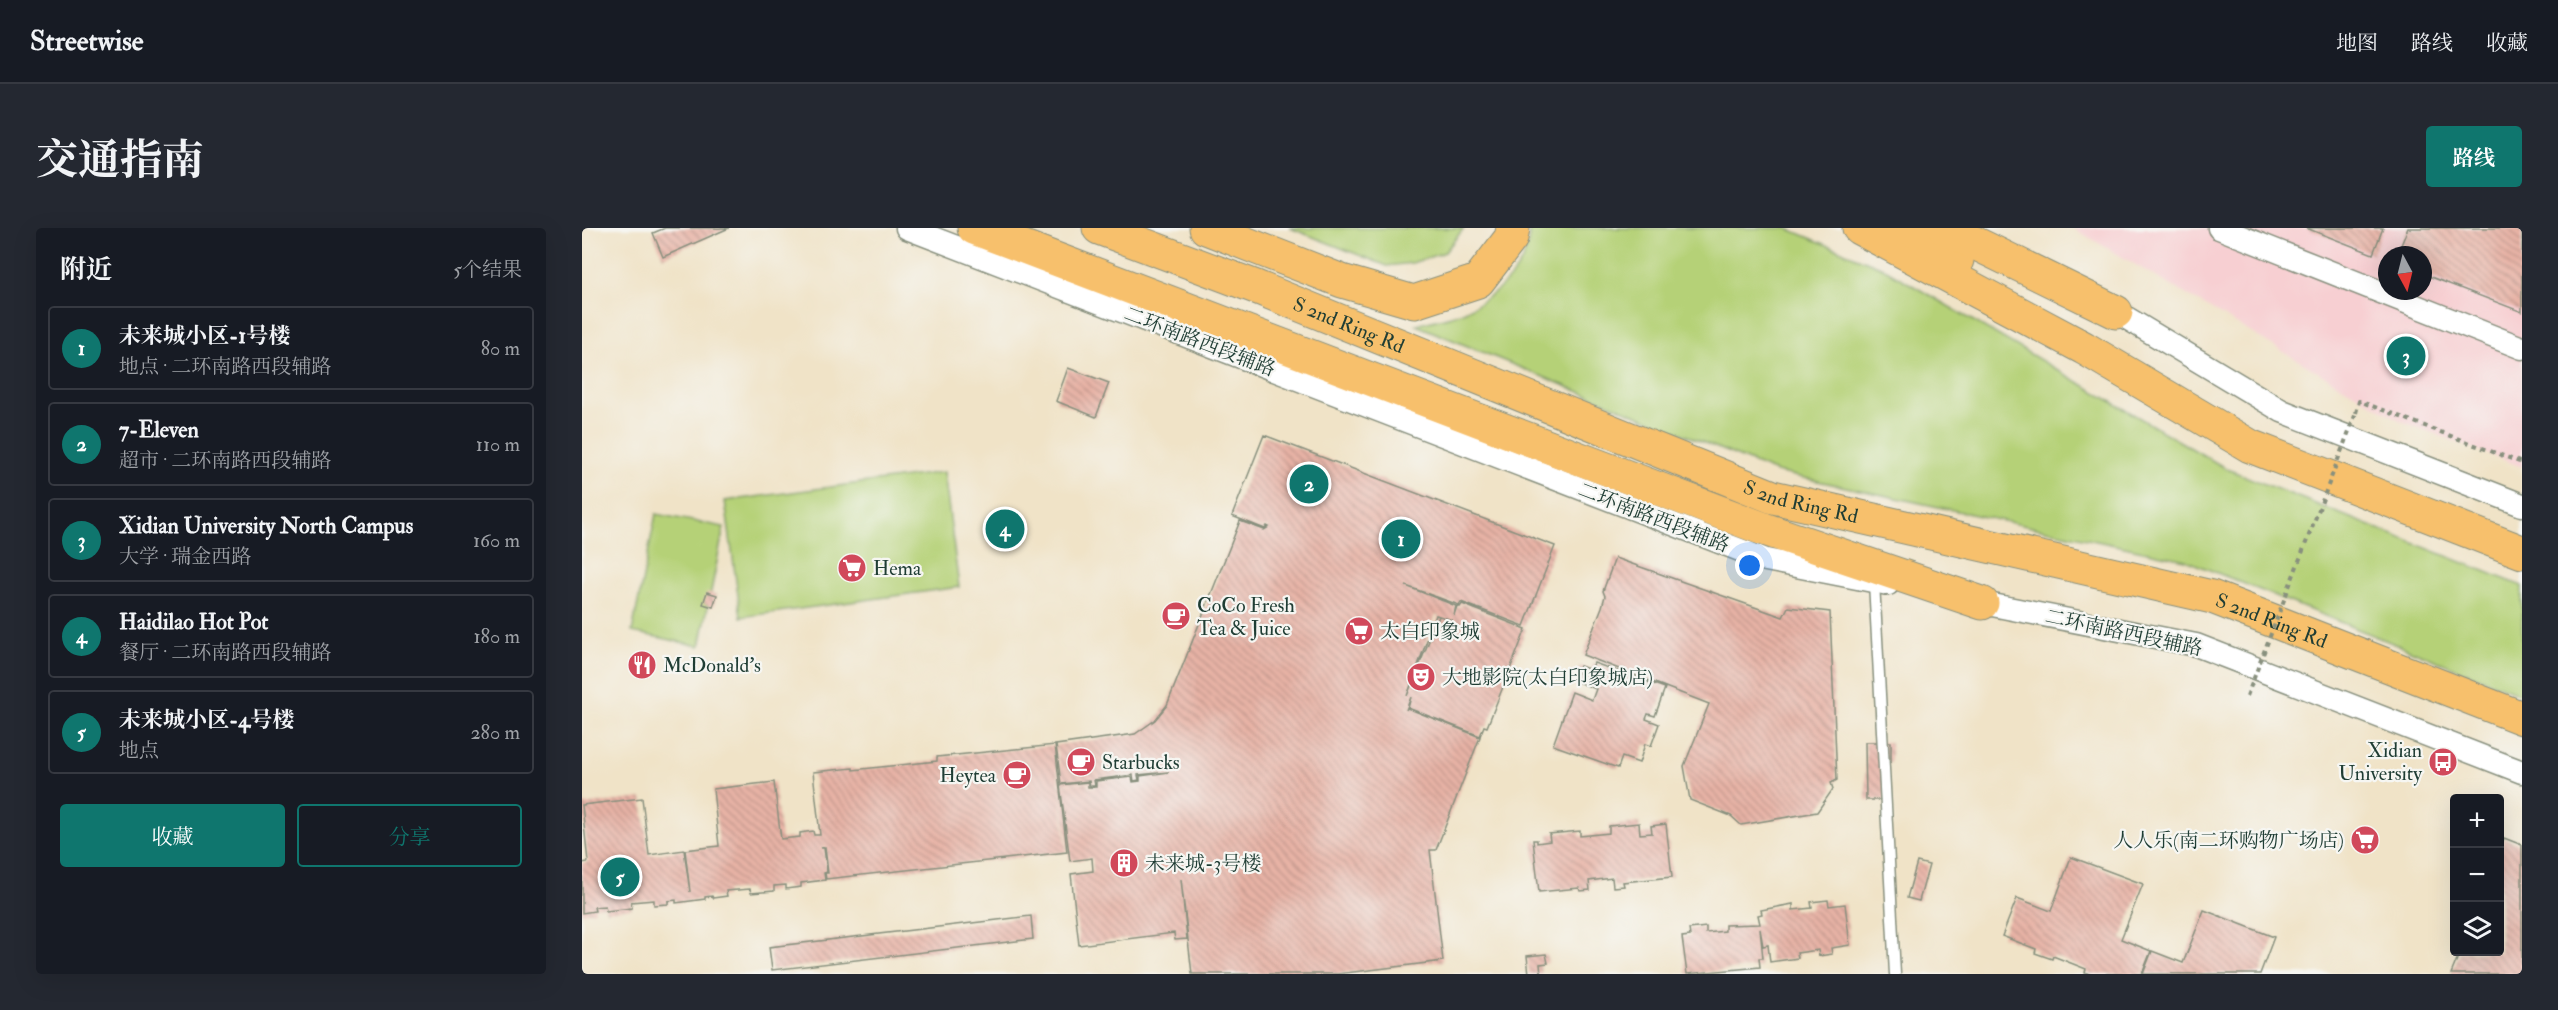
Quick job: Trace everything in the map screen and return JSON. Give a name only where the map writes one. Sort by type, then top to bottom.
[{"type":"highway","points":[[974,228],[1764,529],[1982,603]]},
{"type":"highway","name":"S 2nd Ring Rd","points":[[1099,228],[1256,287],[1773,497],[2212,597],[2522,718]]},
{"type":"highway","points":[[1189,228],[1256,287],[1342,281]]},
{"type":"highway","points":[[1206,228],[1342,281],[1414,302],[1478,281],[1511,238],[1513,228]]},
{"type":"highway","points":[[1859,228],[2084,348],[2250,446],[2522,552]]},
{"type":"highway","points":[[1911,228],[2084,348]]},
{"type":"highway","points":[[1944,228],[2116,312]]},
{"type":"highway","points":[[1764,529],[2025,555]]},
{"type":"street","name":"二环南路西段辅路","points":[[907,228],[1766,560],[2196,645],[2522,772]]},
{"type":"street","points":[[1974,228],[2282,411],[2522,505]]},
{"type":"street","points":[[2219,228],[2522,348]]},
{"type":"lane","points":[[1874,582],[1894,974]]},
{"type":"path","points":[[2247,696],[2359,401],[2522,463]]},
{"type":"shaded area","points":[[2073,228],[2522,228],[2522,467],[2401,421]]},
{"type":"green space","points":[[1290,228],[1464,228],[1445,252],[1412,263],[1387,266]]},
{"type":"green space","points":[[1529,228],[1786,228],[1883,268],[2227,469],[2522,586],[2522,695],[2185,560],[1776,472],[1416,325],[1465,311],[1500,288],[1518,267],[1524,255]]},
{"type":"green space","points":[[944,472],[959,587],[741,617],[725,501]]},
{"type":"green space","points":[[656,514],[724,527],[700,646],[632,632]]},
{"type":"building","points":[[665,228],[729,228],[663,257],[653,233]]},
{"type":"building","points":[[2306,228],[2383,228],[2373,254]]},
{"type":"building","points":[[2408,228],[2522,228],[2522,312],[2432,277],[2432,246],[2401,246]]},
{"type":"building","points":[[1068,368],[1109,383],[1096,417],[1056,401]]},
{"type":"building","points":[[1264,435],[1555,546],[1524,626],[1461,602],[1459,605],[1406,586],[1456,606],[1454,615],[1457,606],[1460,607],[1462,604],[1526,629],[1487,727],[1484,726],[1480,736],[1408,708],[1411,697],[1406,710],[1407,708],[1480,737],[1436,850],[1430,850],[1443,961],[1337,974],[1192,974],[1181,879],[1187,939],[1175,940],[1174,933],[1079,945],[1071,874],[1093,871],[1092,858],[1070,861],[1060,785],[1088,782],[1088,787],[1096,787],[1096,781],[1132,777],[1133,782],[1140,781],[1140,776],[1169,772],[1138,775],[1139,780],[1134,781],[1133,775],[1094,780],[1095,786],[1090,786],[1089,781],[1061,784],[1056,745],[1135,734],[1155,720],[1167,705],[1240,521],[1264,530],[1269,527],[1265,529],[1232,516]],"holes":[[[1436,615],[1452,620],[1439,616],[1407,696]]]},
{"type":"building","points":[[1615,558],[1783,617],[1788,607],[1830,612],[1837,780],[1831,783],[1833,789],[1817,812],[1741,825],[1731,816],[1690,800],[1684,766],[1709,704],[1583,655],[1602,607],[1605,596],[1603,591]]},
{"type":"building","points":[[707,592],[717,595],[713,607],[703,604]]},
{"type":"building","points":[[1594,663],[1665,688],[1655,716],[1648,714],[1646,719],[1659,724],[1651,746],[1645,744],[1639,763],[1622,757],[1618,768],[1553,745],[1572,692],[1592,700],[1596,689],[1575,681],[1580,666],[1591,670]]},
{"type":"building","points":[[1865,742],[1891,742],[1891,762],[1886,763],[1887,800],[1866,800]]},
{"type":"building","points":[[1055,745],[1067,852],[826,879],[825,873],[828,873],[825,847],[821,848],[824,848],[827,872],[824,873],[825,880],[801,883],[801,887],[786,889],[786,885],[774,886],[774,891],[751,893],[750,889],[726,891],[727,896],[713,898],[712,896],[676,903],[676,900],[668,901],[668,904],[654,905],[654,900],[631,902],[632,908],[606,911],[605,906],[594,907],[595,911],[582,913],[582,863],[588,862],[582,805],[642,798],[649,855],[684,850],[690,892],[685,850],[719,846],[713,789],[774,782],[781,839],[800,837],[800,833],[813,831],[814,835],[820,835],[813,772],[937,761],[937,757]]},
{"type":"building","points":[[1639,823],[1640,834],[1652,833],[1651,826],[1666,824],[1672,877],[1623,882],[1624,886],[1613,887],[1612,878],[1589,881],[1590,890],[1580,891],[1579,888],[1539,892],[1533,840],[1537,840],[1537,843],[1550,841],[1549,834],[1580,831],[1580,836],[1609,833],[1609,826]]},
{"type":"building","points":[[2504,838],[2522,845],[2522,974],[2451,974],[2458,956],[2504,956]]},
{"type":"building","points":[[2071,857],[2143,884],[2121,939],[2151,951],[2142,974],[2089,974],[2085,972],[2086,969],[2053,956],[2052,959],[2035,953],[2036,949],[2002,936],[2017,898],[2051,911]]},
{"type":"building","points":[[1917,862],[1929,865],[1919,901],[1907,898]]},
{"type":"building","points":[[1828,900],[1829,906],[1845,904],[1850,945],[1831,948],[1832,954],[1819,956],[1818,950],[1797,953],[1798,958],[1770,962],[1768,945],[1763,946],[1760,929],[1763,958],[1759,958],[1760,967],[1687,974],[1682,937],[1690,936],[1689,929],[1706,927],[1706,933],[1725,931],[1725,925],[1760,924],[1758,915],[1762,914],[1761,910],[1793,904],[1793,910],[1812,908],[1811,902]]},
{"type":"building","points":[[2204,910],[2274,937],[2260,974],[2143,974],[2152,951],[2183,963]]},
{"type":"building","points":[[1031,916],[1033,939],[772,970],[769,947]]},
{"type":"building","points":[[1546,954],[1548,963],[1540,964],[1541,974],[1529,974],[1527,956]]},
{"type":"place","name":"Xidian University North Campus","points":[[2406,356]]},
{"type":"place","name":"7-Eleven","points":[[1309,484]]},
{"type":"place","name":"Haidilao Hot Pot","points":[[1005,529]]},
{"type":"place","name":"未来城小区-1号楼","points":[[1401,539]]},
{"type":"place","name":"Hema","points":[[852,568]]},
{"type":"place","name":"CoCo Fresh Tea & Juice","points":[[1176,616]]},
{"type":"place","name":"太白印象城","points":[[1359,631]]},
{"type":"place","name":"McDonald's","points":[[642,665]]},
{"type":"place","name":"大地影院(太白印象城店)","points":[[1421,677]]},
{"type":"place","name":"Starbucks","points":[[1081,762]]},
{"type":"place","name":"Xidian University","points":[[2443,762]]},
{"type":"place","name":"Heytea","points":[[1017,775]]},
{"type":"place","name":"人人乐(南二环购物广场店)","points":[[2365,840]]},
{"type":"place","name":"未来城-3号楼","points":[[1124,863]]},
{"type":"place","name":"未来城小区-4号楼","points":[[620,877]]}]
